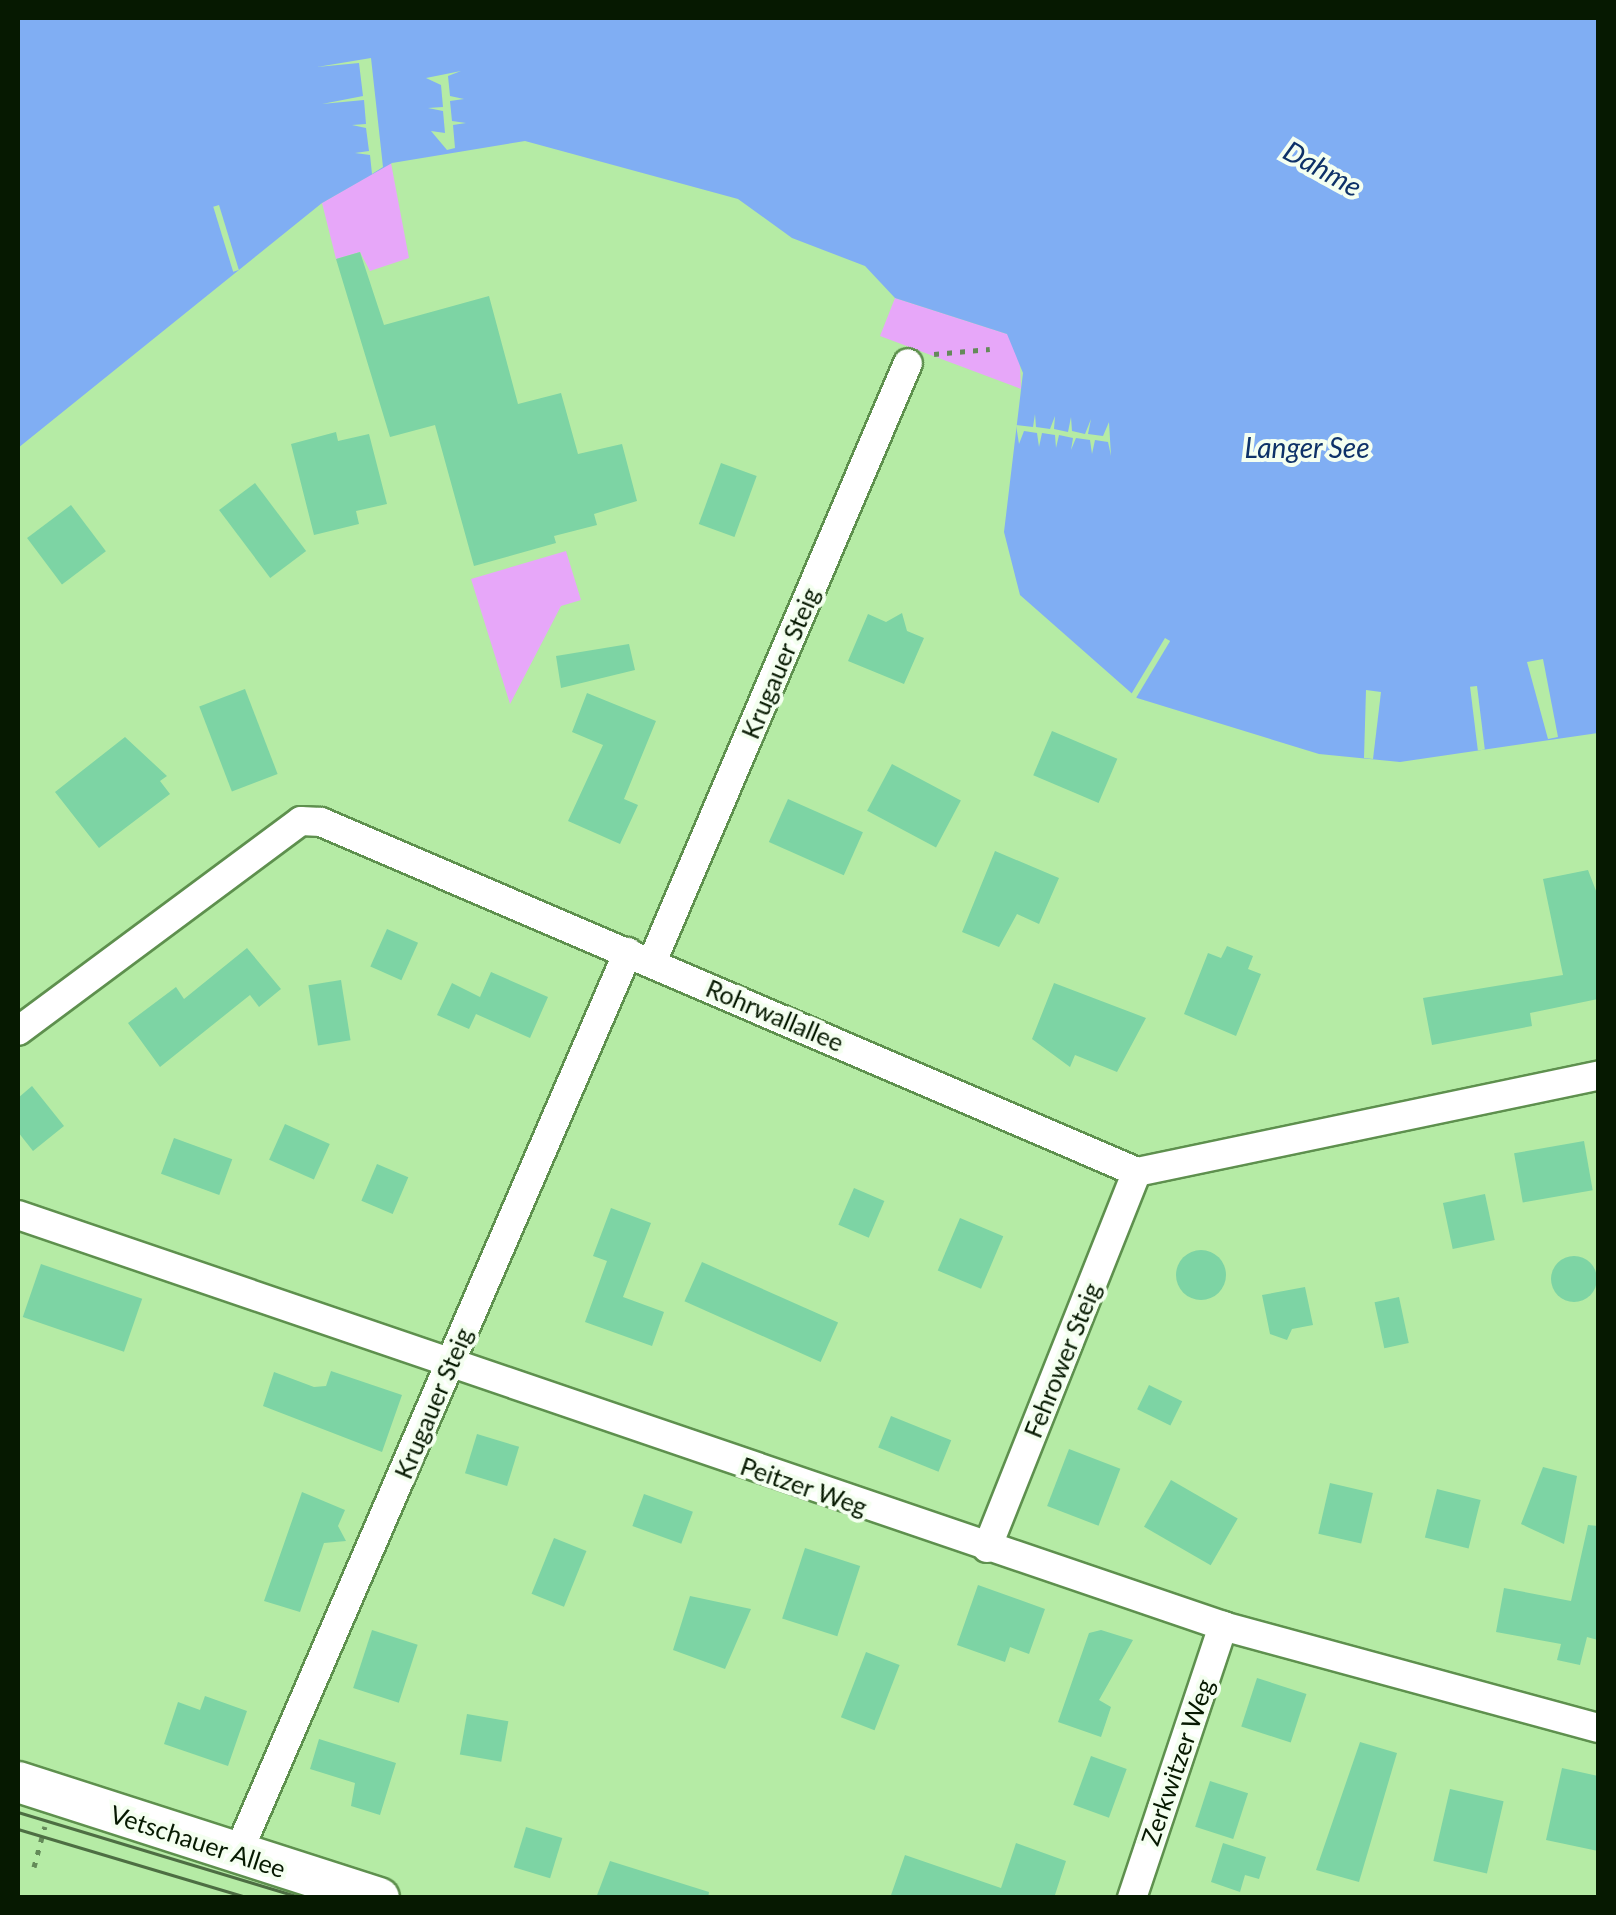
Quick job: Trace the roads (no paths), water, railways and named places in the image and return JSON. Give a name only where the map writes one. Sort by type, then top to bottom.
[{"type":"street","name":"Krugauer Steig","points":[[238,1855],[448,1366],[640,957],[908,363]]},
{"type":"street","name":"Rohrwallallee","points":[[18,1032],[301,821],[640,957],[1137,1172]]},
{"type":"street","points":[[1137,1172],[1598,1076]]},
{"type":"street","name":"Fehrower Steig","points":[[986,1548],[1137,1172]]},
{"type":"street","name":"Peitzer Weg","points":[[18,1215],[448,1366],[1223,1626],[1598,1728]]},
{"type":"street","name":"Zerkwitzer Weg","points":[[1132,1898],[1223,1626]]},
{"type":"street","name":"Vetschauer Allee","points":[[18,1782],[379,1898]]},
{"type":"water","name":"Langer See","points":[[18,18],[1598,18],[1598,733],[1400,762],[1319,754],[1137,698],[1020,595],[1004,532],[1023,373],[1007,334],[895,298],[865,266],[792,238],[738,199],[525,141],[392,163],[322,203],[18,448]]},
{"type":"tram line","points":[[18,1812],[302,1898]]},
{"type":"tram line","points":[[18,1829],[250,1898]]},
{"type":"water label","name":"Dahme","points":[[1323,168]]}]
